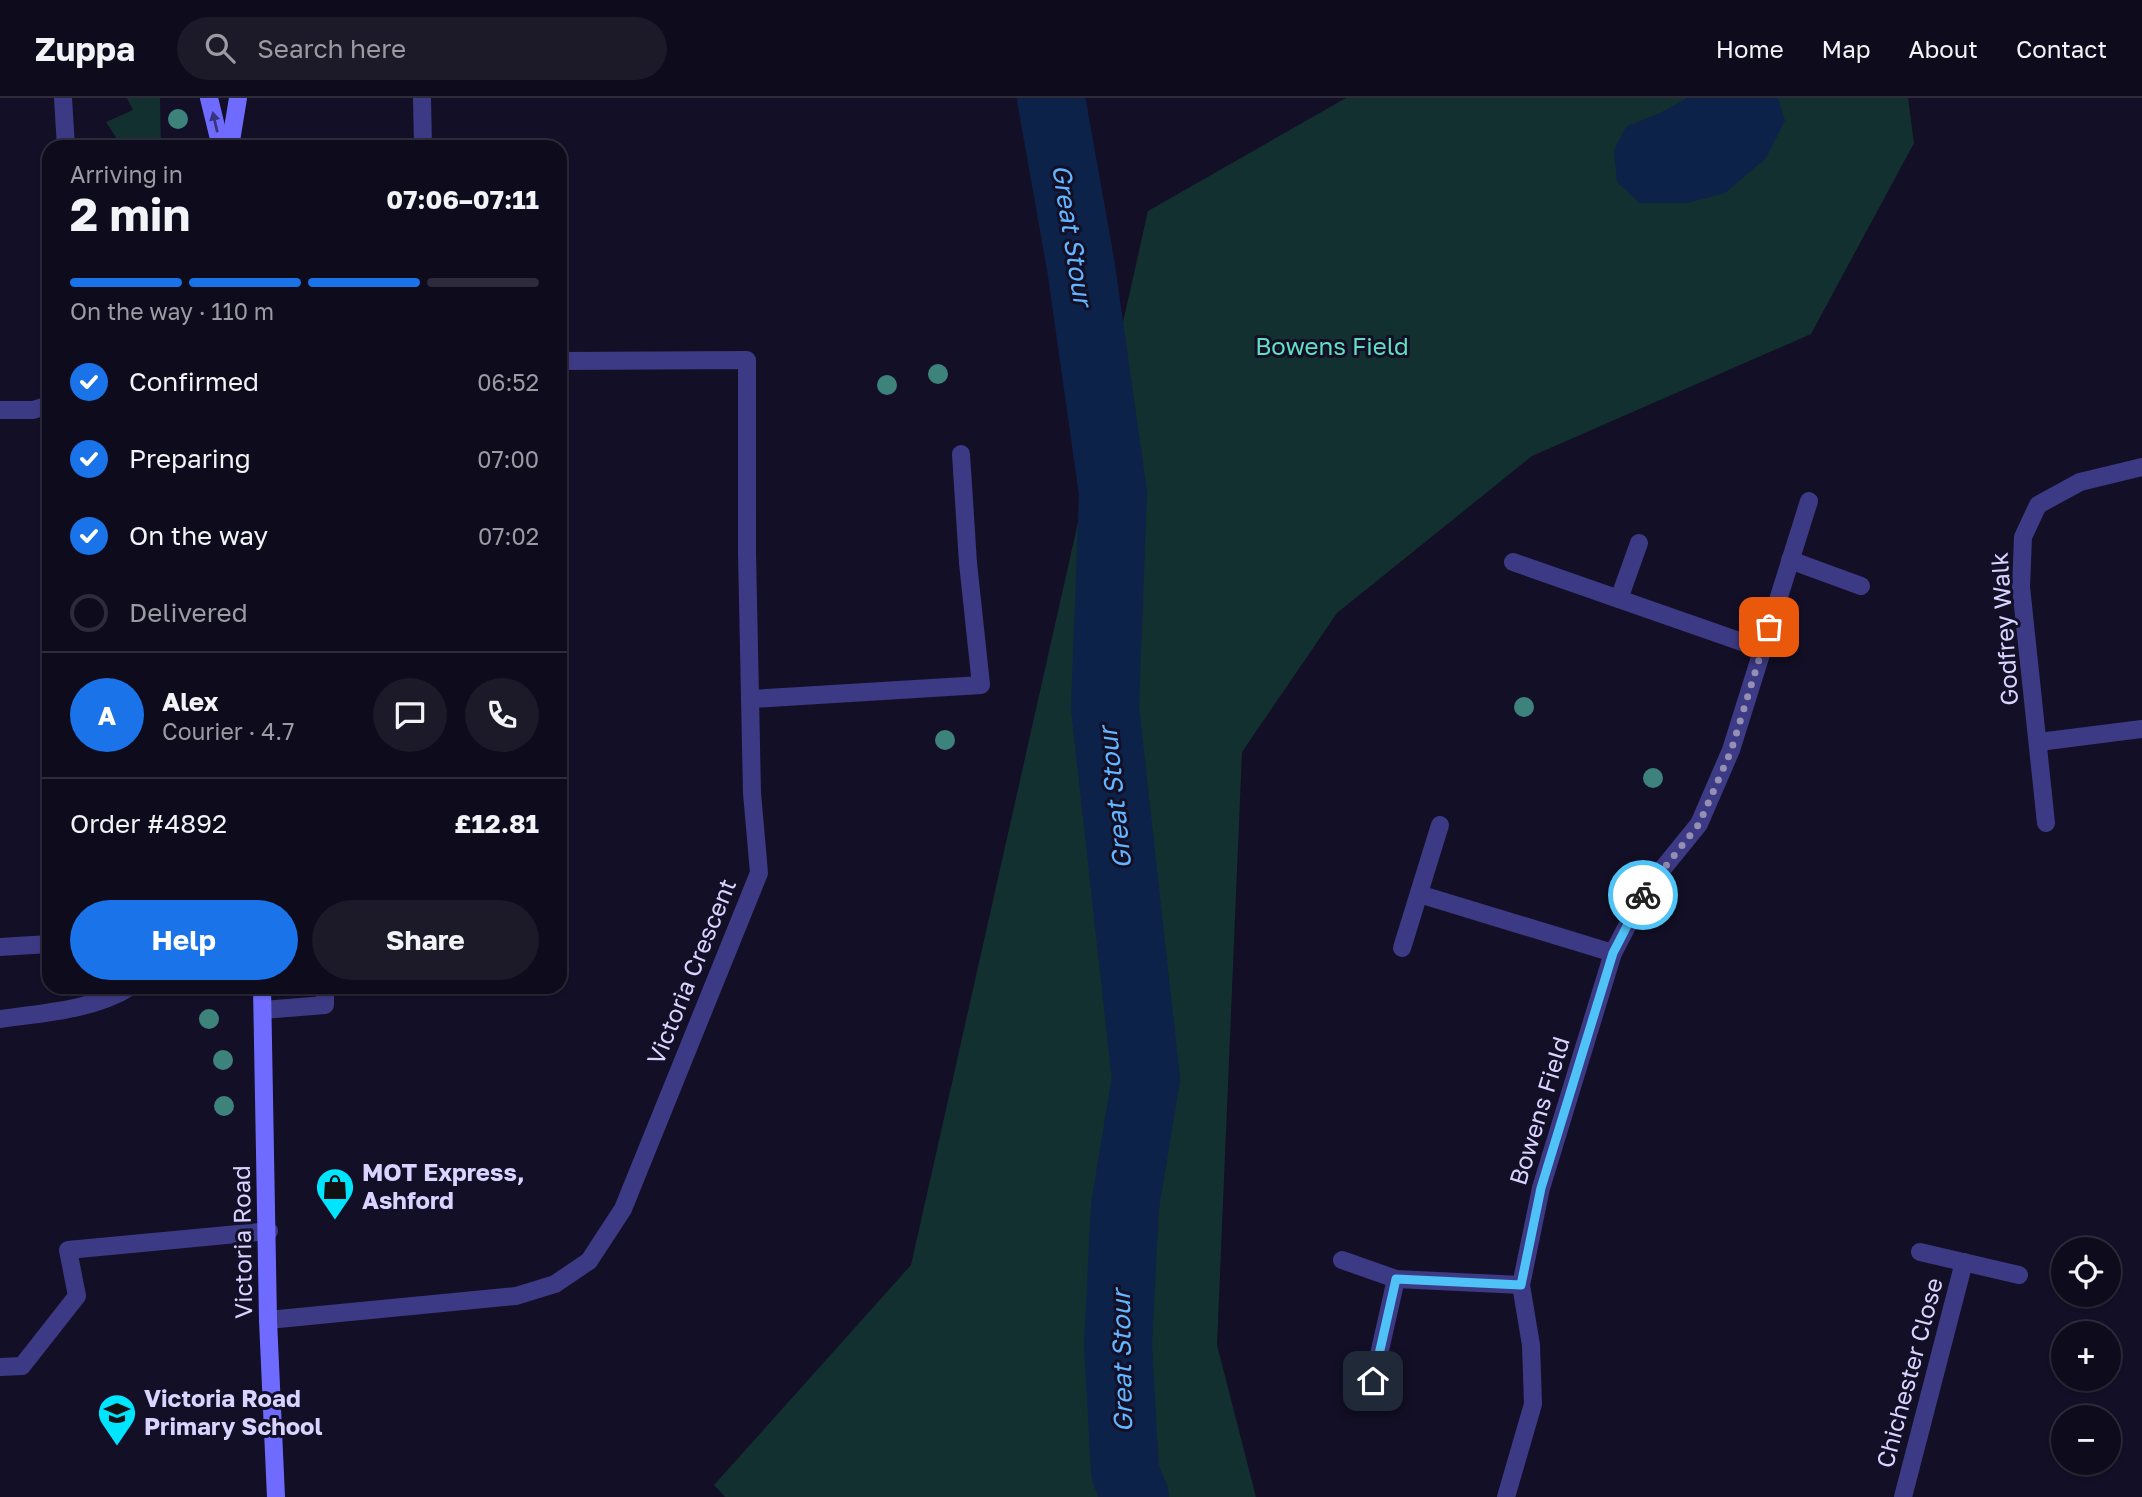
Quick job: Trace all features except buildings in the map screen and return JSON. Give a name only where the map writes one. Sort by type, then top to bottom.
[{"type":"street","points":[[63,98],[66,140]]},
{"type":"street","points":[[209,98],[218,140]]},
{"type":"street","points":[[231,140],[238,98]]},
{"type":"street","points":[[422,98],[423,140]]},
{"type":"street","name":"Victoria Crescent","points":[[268,1320],[516,1296],[555,1284],[589,1261],[623,1209],[759,873],[752,793],[747,552],[747,360],[567,361]]},
{"type":"street","points":[[0,410],[33,410],[42,407]]},
{"type":"street","points":[[752,699],[981,685],[968,564],[961,454]]},
{"type":"street","name":"Godfrey Walk","points":[[2046,823],[2021,587],[2022,537],[2038,505],[2080,482],[2142,467]]},
{"type":"street","name":"Bowens Field","points":[[1506,1497],[1533,1404],[1531,1345],[1521,1285],[1541,1188],[1613,953],[1647,888],[1699,824],[1731,751],[1809,501]]},
{"type":"street","points":[[1619,599],[1639,543]]},
{"type":"street","points":[[1790,560],[1861,586]]},
{"type":"street","points":[[1513,562],[1762,649]]},
{"type":"street","points":[[2039,742],[2142,729]]},
{"type":"street","points":[[1402,948],[1440,825]]},
{"type":"street","points":[[1419,894],[1613,953]]},
{"type":"street","points":[[0,947],[42,944]]},
{"type":"street","points":[[0,1019],[68,1009],[120,994]]},
{"type":"street","name":"Victoria Road","points":[[262,994],[269,1231],[268,1320],[276,1497]]},
{"type":"street","points":[[263,1010],[325,1005],[325,994]]},
{"type":"street","points":[[0,1367],[22,1366],[77,1296],[68,1250],[269,1231]]},
{"type":"street","name":"Chichester Close","points":[[1920,1252],[2019,1275]]},
{"type":"street","points":[[1342,1260],[1396,1279],[1521,1285]]},
{"type":"street","name":"Chichester Close","points":[[1903,1497],[1964,1262]]},
{"type":"street","points":[[1373,1381],[1396,1279]]},
{"type":"green space","points":[[127,98],[160,98],[161,140],[118,140],[106,122],[133,110]]},
{"type":"green space","name":"Bowens Field","points":[[1346,98],[1908,98],[1914,143],[1811,334],[1532,456],[1337,613],[1242,752],[1217,1345],[1256,1497],[725,1497],[714,1485],[911,1265],[1148,211]]},
{"type":"water","points":[[1687,98],[1778,98],[1785,121],[1766,158],[1725,193],[1687,203],[1640,203],[1617,182],[1614,150],[1626,127]]},
{"type":"waterway","name":"Great Stour","points":[[1051,98],[1081,267],[1113,493],[1105,708],[1146,1079],[1125,1206],[1118,1345],[1125,1472],[1135,1497]]},
{"type":"way so far","points":[[1643,895],[1699,824],[1731,751],[1769,627]]},
{"type":"place","name":"MOT Express, Ashford","points":[[335,1221]]},
{"type":"place","name":"Victoria Road Primary School","points":[[117,1447]]},
{"type":"route","points":[[1373,1381],[1396,1279],[1521,1285],[1541,1188],[1613,953],[1643,895]]}]
